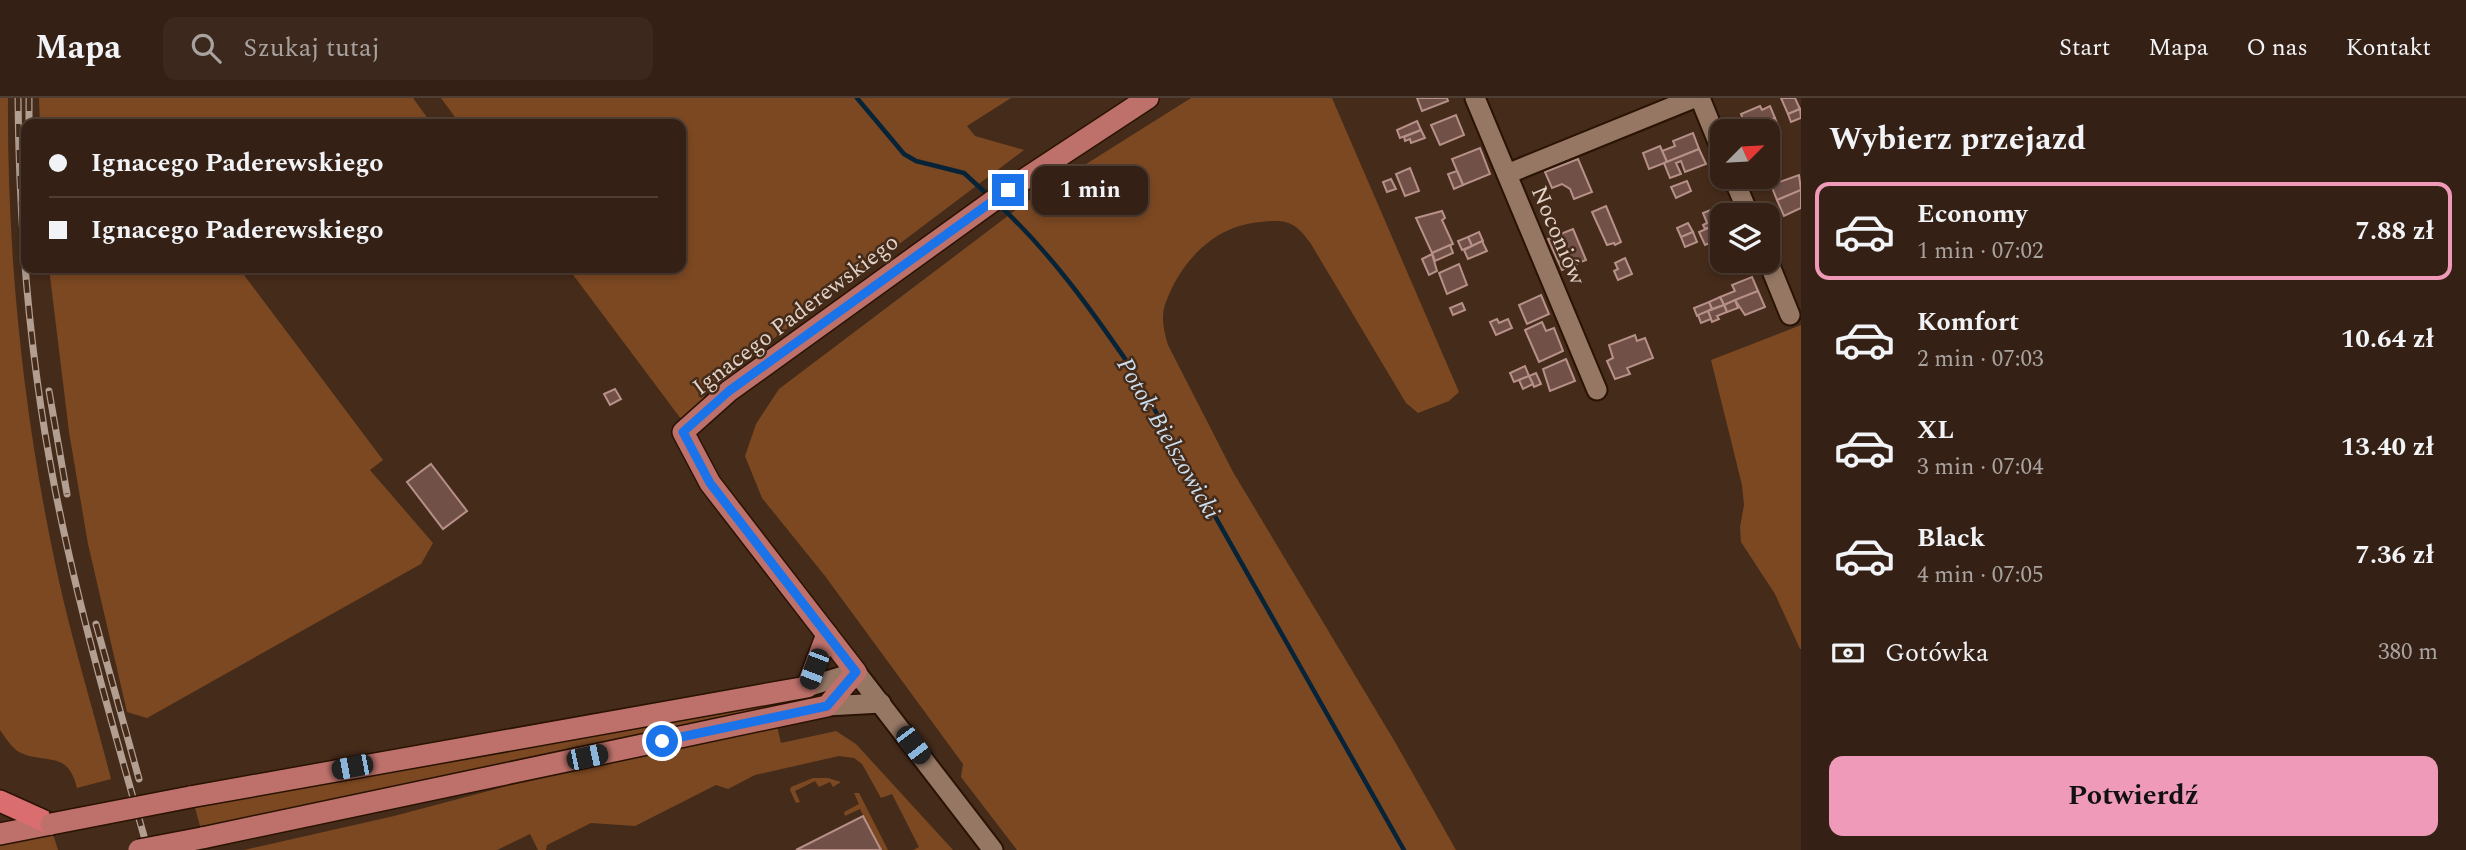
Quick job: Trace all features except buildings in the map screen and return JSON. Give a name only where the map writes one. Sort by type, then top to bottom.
[{"type":"highway","points":[[0,800],[51,824]]},
{"type":"main road","name":"Ignacego Paderewskiego","points":[[856,672],[710,483],[683,432],[729,391],[1008,190],[1148,98]]},
{"type":"main road","points":[[0,834],[190,797],[807,687],[827,634]]},
{"type":"main road","points":[[139,850],[827,706],[856,672]]},
{"type":"street","name":"Noconiów","points":[[1475,98],[1597,390]]},
{"type":"street","points":[[1507,174],[1697,98],[1710,126]]},
{"type":"street","points":[[1773,273],[1790,315]]},
{"type":"street","points":[[807,687],[856,672]]},
{"type":"street","name":"Ignacego Paderewskiego","points":[[856,672],[993,850]]},
{"type":"street","points":[[827,706],[881,703]]},
{"type":"shaded area","points":[[0,98],[8,98],[10,213],[18,327],[42,497],[59,581],[111,779],[77,788],[73,776],[62,763],[19,752],[0,730]]},
{"type":"shaded area","points":[[39,98],[413,98],[428,119],[40,119]]},
{"type":"shaded area","points":[[441,98],[1011,98],[967,126],[975,136],[1024,150],[708,388],[690,431],[572,273],[686,273],[686,119],[456,119]]},
{"type":"shaded area","points":[[1191,98],[1332,98],[1459,392],[1449,401],[1418,413],[1406,403],[1311,244],[1300,231],[1284,222],[1244,225],[1215,238],[1191,259],[1173,287],[1164,308],[1163,324],[1168,345],[1233,472],[1395,742],[1456,850],[1017,850],[961,777],[963,764],[825,576],[762,498],[745,456],[756,424],[779,389],[1029,200]]},
{"type":"shaded area","points":[[50,273],[243,273],[383,460],[370,470],[433,543],[421,564],[147,718],[127,712],[88,544],[69,432]]},
{"type":"shaded area","points":[[1801,325],[1800,649],[1775,594],[1741,542],[1740,527],[1744,505],[1742,485],[1711,360]]},
{"type":"shaded area","points":[[773,702],[774,708],[272,814],[200,826],[194,804]]},
{"type":"shaded area","points":[[777,726],[781,743],[836,731],[856,744],[953,850],[913,850],[919,847],[892,794],[881,798],[862,764],[854,758],[839,756],[755,775],[728,789],[716,785],[635,826],[591,823],[547,845],[546,850],[538,850],[530,834],[497,850],[244,850],[394,816],[556,773]]},
{"type":"shaded area","points":[[813,778],[828,778],[841,782],[833,787],[830,782],[819,787],[815,781],[795,791],[800,802],[796,803],[791,787]]},
{"type":"shaded area","points":[[854,793],[859,793],[888,850],[881,850],[860,809],[845,816],[844,812],[859,804]]},
{"type":"shaded area","points":[[52,831],[58,850],[0,850],[0,840]]},
{"type":"waterway","name":"Potok Bielszowicki","points":[[857,98],[904,154],[916,161],[964,173],[989,196]]},
{"type":"waterway","name":"Potok Bielszowicki","points":[[998,204],[1052,261],[1130,366],[1404,850]]},
{"type":"railway","points":[[18,98],[21,196]]},
{"type":"railway","points":[[29,98],[29,119]]},
{"type":"railway","points":[[26,273],[46,441],[64,535],[110,716],[148,850]]},
{"type":"railway","points":[[49,391],[67,494]]},
{"type":"railway","points":[[96,624],[139,779]]},
{"type":"route","points":[[662,741],[827,706],[856,672],[710,483],[683,432],[729,391],[1008,190]]}]
